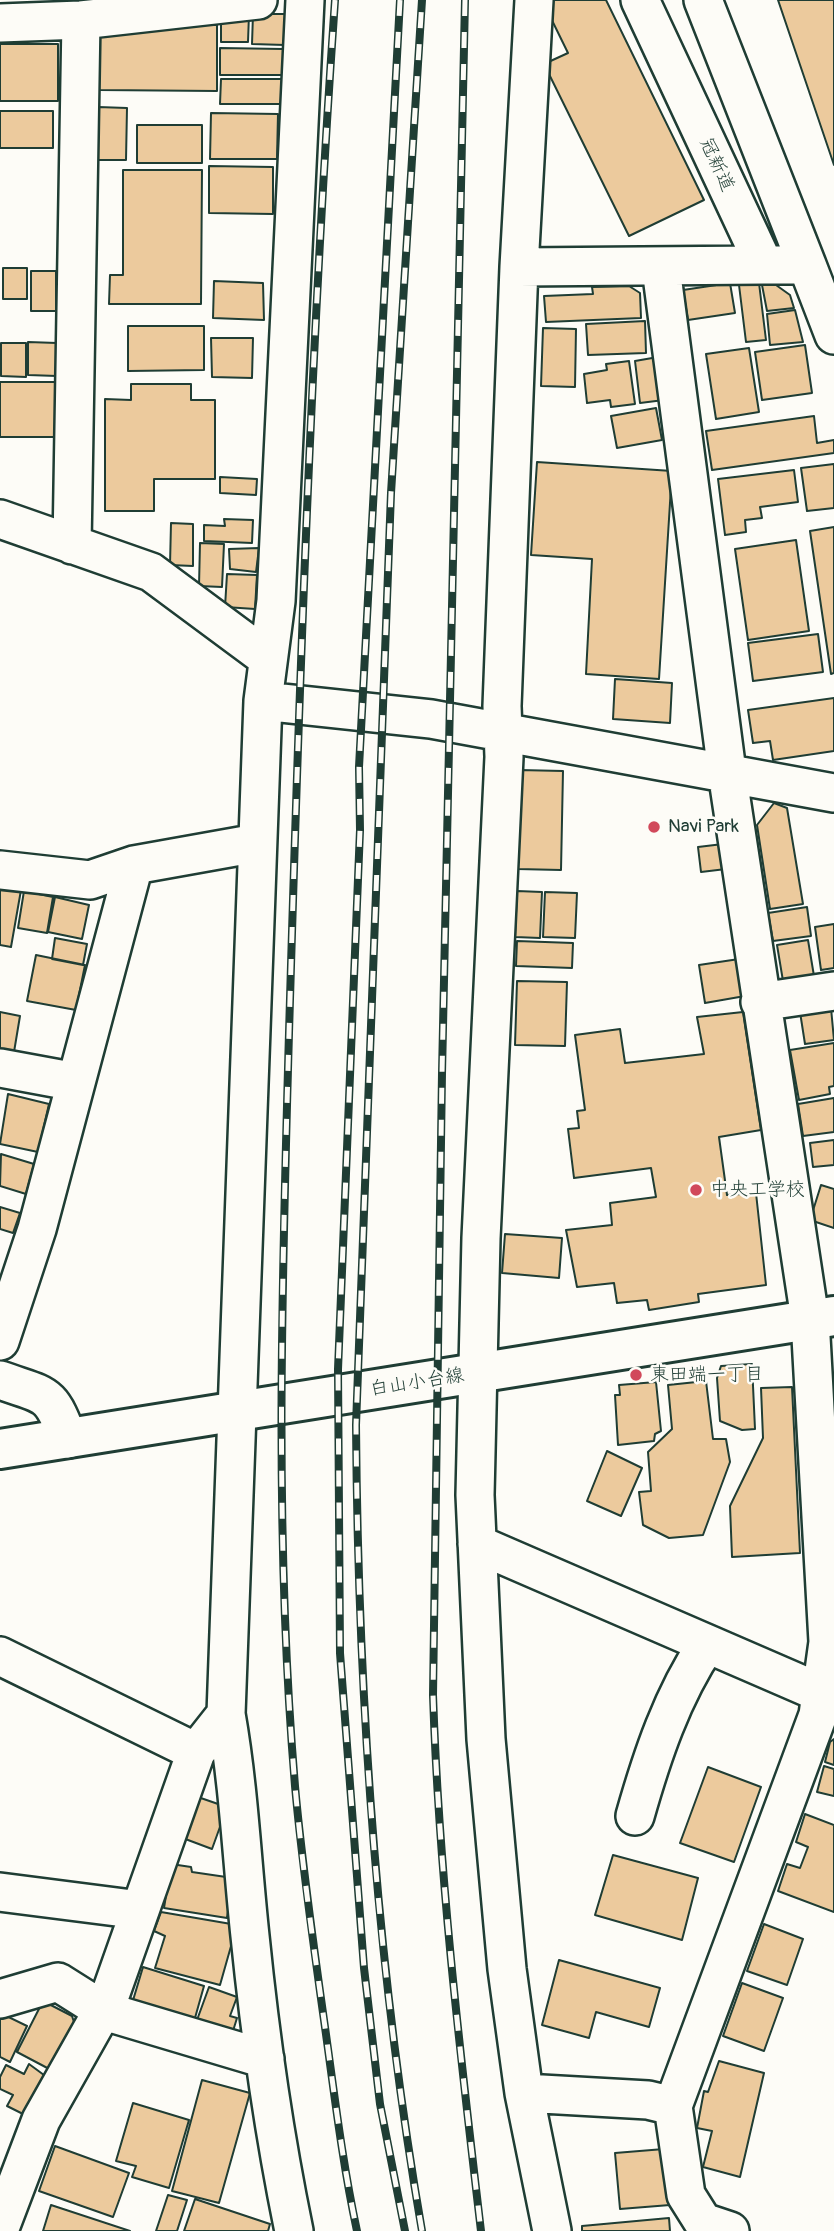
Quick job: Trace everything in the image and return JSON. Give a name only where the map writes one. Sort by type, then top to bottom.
[{"type":"main road","name":"白山小台線","points":[[0,1449],[822,1318]]},
{"type":"street","points":[[0,23],[81,20],[258,0]]},
{"type":"street","points":[[294,2231],[282,2175],[265,2059],[250,1937],[235,1768],[226,1714],[263,701],[276,601],[305,0]]},
{"type":"street","points":[[534,0],[519,267],[477,1374],[477,1544],[486,1739],[507,1969],[524,2092],[552,2231]]},
{"type":"street","name":"冠新道","points":[[640,0],[764,265]]},
{"type":"street","points":[[703,0],[834,335]]},
{"type":"street","points":[[72,545],[81,20]]},
{"type":"street","points":[[519,267],[661,268],[764,265],[812,277]]},
{"type":"street","points":[[661,268],[760,1002],[822,1318],[828,1694],[673,2106],[686,2195],[703,2222],[730,2231]]},
{"type":"street","points":[[0,519],[151,572],[267,658]]},
{"type":"street","points":[[263,701],[430,719],[834,793]]},
{"type":"street","points":[[0,870],[90,880],[134,865],[257,843]]},
{"type":"street","points":[[0,1340],[11,1290],[37,1229],[134,865]]},
{"type":"street","points":[[760,1002],[834,990]]},
{"type":"street","points":[[18,1068],[76,1082]]},
{"type":"street","points":[[0,1380],[49,1398],[68,1439]]},
{"type":"street","points":[[477,1544],[828,1694]]},
{"type":"street","points":[[635,1816],[656,1743],[695,1662],[707,1644]]},
{"type":"street","points":[[0,1656],[196,1752]]},
{"type":"street","points":[[0,2228],[41,2119],[104,2011],[196,1752],[226,1714]]},
{"type":"street","points":[[0,1892],[140,1910]]},
{"type":"street","points":[[0,1999],[58,1982],[104,2011],[265,2059]]},
{"type":"street","points":[[524,2092],[648,2100],[673,2106]]},
{"type":"building","points":[[553,0],[606,0],[704,200],[629,236],[544,64],[568,53],[544,4]]},
{"type":"building","points":[[778,0],[834,0],[834,165]]},
{"type":"building","points":[[221,13],[249,14],[248,42],[221,42]]},
{"type":"building","points":[[253,14],[286,14],[285,45],[252,44]]},
{"type":"building","points":[[99,25],[217,25],[217,91],[99,90]]},
{"type":"building","points":[[0,44],[58,44],[58,101],[0,101]]},
{"type":"building","points":[[220,48],[283,49],[283,75],[220,75]]},
{"type":"building","points":[[221,79],[283,79],[283,104],[220,104]]},
{"type":"building","points":[[98,107],[127,108],[126,160],[98,160]]},
{"type":"building","points":[[0,111],[53,111],[53,148],[0,148]]},
{"type":"building","points":[[211,113],[278,114],[277,159],[210,159]]},
{"type":"building","points":[[137,125],[202,125],[202,163],[137,163]]},
{"type":"building","points":[[209,166],[273,167],[273,214],[209,213]]},
{"type":"building","points":[[123,170],[202,170],[201,304],[109,304],[110,275],[123,275]]},
{"type":"building","points":[[3,268],[27,268],[27,299],[3,299]]},
{"type":"building","points":[[31,271],[56,271],[56,311],[31,311]]},
{"type":"building","points":[[214,281],[263,283],[264,320],[213,318]]},
{"type":"building","points":[[730,283],[735,313],[688,320],[683,290]]},
{"type":"building","points":[[759,283],[766,340],[746,342],[739,285]]},
{"type":"building","points":[[762,285],[776,285],[790,295],[794,308],[767,311]]},
{"type":"building","points":[[629,286],[640,293],[641,318],[546,322],[544,296],[593,294],[592,287]]},
{"type":"building","points":[[795,310],[803,342],[770,345],[767,314]]},
{"type":"building","points":[[645,321],[646,353],[588,355],[586,324]]},
{"type":"building","points":[[128,326],[204,326],[204,370],[128,371]]},
{"type":"building","points":[[543,328],[576,329],[575,387],[541,386]]},
{"type":"building","points":[[211,338],[253,338],[252,378],[212,377]]},
{"type":"building","points":[[28,342],[57,343],[57,376],[28,375]]},
{"type":"building","points":[[1,343],[26,343],[26,377],[1,376]]},
{"type":"building","points":[[805,345],[812,393],[762,400],[755,352]]},
{"type":"building","points":[[749,348],[759,412],[716,419],[706,354]]},
{"type":"building","points":[[658,357],[664,400],[640,403],[635,361]]},
{"type":"building","points":[[629,361],[635,404],[611,407],[610,400],[587,403],[584,374],[607,370],[606,364]]},
{"type":"building","points":[[0,382],[61,382],[61,437],[0,437]]},
{"type":"building","points":[[131,384],[191,384],[191,400],[215,400],[215,479],[154,479],[154,511],[105,511],[105,399],[131,400]]},
{"type":"building","points":[[656,408],[662,440],[617,448],[611,416]]},
{"type":"building","points":[[814,416],[817,443],[834,440],[834,453],[712,470],[706,431]]},
{"type":"building","points":[[537,462],[672,471],[659,679],[586,674],[592,559],[531,555]]},
{"type":"building","points":[[834,464],[834,508],[807,511],[801,468]]},
{"type":"building","points":[[794,470],[798,502],[760,507],[762,518],[745,520],[746,532],[725,535],[718,479]]},
{"type":"building","points":[[220,477],[257,479],[256,495],[220,493]]},
{"type":"building","points":[[224,519],[253,520],[252,543],[204,541],[204,525],[225,526]]},
{"type":"building","points":[[171,523],[193,524],[193,566],[170,565]]},
{"type":"building","points":[[834,527],[834,673],[831,674],[810,531]]},
{"type":"building","points":[[796,540],[809,631],[748,640],[735,549]]},
{"type":"building","points":[[200,543],[224,544],[222,587],[199,586]]},
{"type":"building","points":[[259,548],[256,572],[230,569],[229,549]]},
{"type":"building","points":[[227,574],[257,575],[255,609],[225,607]]},
{"type":"building","points":[[818,634],[823,672],[753,681],[748,643]]},
{"type":"building","points":[[615,679],[672,683],[670,723],[613,719]]},
{"type":"building","points":[[834,698],[834,751],[773,760],[770,741],[753,743],[748,710]]},
{"type":"building","points":[[519,770],[563,771],[561,870],[517,869]]},
{"type":"building","points":[[774,803],[787,808],[803,904],[770,909],[757,825]]},
{"type":"building","points":[[723,844],[726,869],[701,872],[698,847]]},
{"type":"building","points":[[0,886],[21,890],[11,947],[0,945]]},
{"type":"building","points":[[24,891],[53,897],[47,933],[18,928]]},
{"type":"building","points":[[517,891],[542,892],[540,938],[515,937]]},
{"type":"building","points":[[545,892],[577,893],[575,938],[543,937]]},
{"type":"building","points":[[55,897],[89,905],[82,939],[48,932]]},
{"type":"building","points":[[807,907],[811,936],[773,941],[768,913]]},
{"type":"building","points":[[834,924],[834,968],[821,970],[815,927]]},
{"type":"building","points":[[55,938],[87,944],[83,965],[52,959]]},
{"type":"building","points":[[808,940],[814,976],[783,981],[777,945]]},
{"type":"building","points":[[517,941],[573,943],[572,968],[516,966]]},
{"type":"building","points":[[36,955],[85,965],[76,1010],[27,1001]]},
{"type":"building","points":[[739,959],[745,996],[705,1003],[699,965]]},
{"type":"building","points":[[517,981],[567,982],[565,1046],[515,1045]]},
{"type":"building","points":[[831,1008],[834,1040],[805,1044],[800,1012]]},
{"type":"building","points":[[0,1012],[20,1016],[13,1058],[0,1055]]},
{"type":"building","points":[[743,1012],[761,1130],[719,1137],[727,1195],[756,1193],[766,1285],[698,1294],[699,1302],[649,1310],[647,1300],[617,1303],[614,1283],[577,1287],[566,1230],[612,1225],[610,1203],[656,1197],[651,1168],[574,1178],[568,1129],[579,1128],[577,1111],[585,1110],[575,1035],[620,1029],[625,1063],[704,1054],[697,1017]]},
{"type":"building","points":[[834,1043],[834,1086],[829,1087],[830,1094],[799,1100],[790,1050]]},
{"type":"building","points":[[8,1094],[49,1104],[38,1152],[0,1144]]},
{"type":"building","points":[[834,1098],[834,1132],[803,1136],[798,1104]]},
{"type":"building","points":[[834,1140],[834,1165],[813,1167],[810,1143]]},
{"type":"building","points":[[1,1154],[34,1164],[26,1194],[0,1186]]},
{"type":"building","points":[[821,1185],[834,1189],[834,1228],[810,1220]]},
{"type":"building","points":[[0,1207],[20,1213],[13,1233],[0,1229]]},
{"type":"building","points":[[505,1234],[562,1238],[559,1278],[502,1273]]},
{"type":"building","points":[[752,1364],[755,1429],[742,1430],[720,1421],[717,1378],[721,1366]]},
{"type":"building","points":[[706,1381],[713,1439],[726,1439],[730,1462],[703,1535],[669,1538],[643,1525],[639,1492],[651,1491],[648,1452],[672,1429],[668,1385]]},
{"type":"building","points":[[656,1382],[661,1431],[655,1434],[654,1441],[618,1445],[615,1395],[620,1395],[619,1385]]},
{"type":"building","points":[[792,1387],[800,1553],[732,1557],[730,1506],[763,1438],[761,1388]]},
{"type":"building","points":[[607,1451],[642,1468],[621,1516],[587,1501]]},
{"type":"building","points":[[834,1739],[834,1765],[825,1762],[830,1742]]},
{"type":"building","points":[[824,1766],[834,1769],[834,1796],[817,1792]]},
{"type":"building","points":[[708,1767],[761,1787],[734,1862],[680,1843]]},
{"type":"building","points":[[195,1796],[221,1805],[219,1811],[225,1813],[212,1849],[180,1837]]},
{"type":"building","points":[[805,1814],[834,1825],[834,1912],[778,1891],[787,1864],[800,1868],[808,1847],[796,1842]]},
{"type":"building","points":[[613,1855],[698,1878],[682,1940],[595,1915]]},
{"type":"building","points":[[171,1864],[191,1867],[192,1872],[233,1878],[227,1918],[164,1908]]},
{"type":"building","points":[[161,1912],[237,1925],[220,1985],[155,1968],[165,1936],[154,1931]]},
{"type":"building","points":[[764,1924],[803,1939],[787,1985],[747,1971]]},
{"type":"building","points":[[559,1960],[660,1988],[649,2027],[596,2012],[589,2038],[542,2025]]},
{"type":"building","points":[[143,1967],[204,1986],[193,2025],[128,2017]]},
{"type":"building","points":[[742,1983],[783,1998],[764,2051],[723,2036]]},
{"type":"building","points":[[209,1987],[237,1997],[230,2016],[237,2018],[229,2044],[193,2031]]},
{"type":"building","points":[[43,2001],[72,2016],[76,2028],[53,2071],[17,2052]]},
{"type":"building","points":[[0,2013],[27,2026],[10,2062],[0,2057]]},
{"type":"building","points":[[719,2061],[764,2073],[740,2177],[703,2167],[712,2131],[697,2128],[704,2091],[708,2092]]},
{"type":"building","points":[[29,2064],[48,2078],[29,2117],[7,2106],[13,2095],[0,2089],[0,2077],[6,2065],[24,2074]]},
{"type":"building","points":[[202,2080],[250,2093],[219,2203],[172,2191]]},
{"type":"building","points":[[133,2103],[189,2120],[169,2188],[132,2177],[136,2166],[116,2161]]},
{"type":"building","points":[[55,2146],[129,2173],[113,2217],[39,2191]]},
{"type":"building","points":[[664,2149],[670,2205],[620,2209],[615,2153]]},
{"type":"building","points":[[168,2195],[187,2200],[177,2231],[156,2231]]},
{"type":"building","points":[[195,2199],[270,2224],[268,2231],[184,2231]]},
{"type":"building","points":[[51,2205],[130,2231],[43,2231]]},
{"type":"building","points":[[669,2218],[670,2231],[582,2231],[582,2226]]},
{"type":"railway","points":[[335,0],[313,387],[297,775],[284,1221],[282,1504],[288,1692],[295,1786],[339,2126],[357,2231]]},
{"type":"railway","points":[[400,0],[359,767],[360,830],[338,1369],[340,1653],[364,1968],[380,2104],[405,2231]]},
{"type":"railway","points":[[422,0],[391,493],[356,1425],[361,1627],[372,1829],[393,2031],[422,2231]]},
{"type":"railway","points":[[465,0],[442,1073],[433,1695],[445,1896],[481,2231]]},
{"type":"place","name":"Navi Park","points":[[654,827]]},
{"type":"place","name":"中央工学校","points":[[696,1190]]},
{"type":"place","name":"東田端一丁目","points":[[636,1375]]}]
